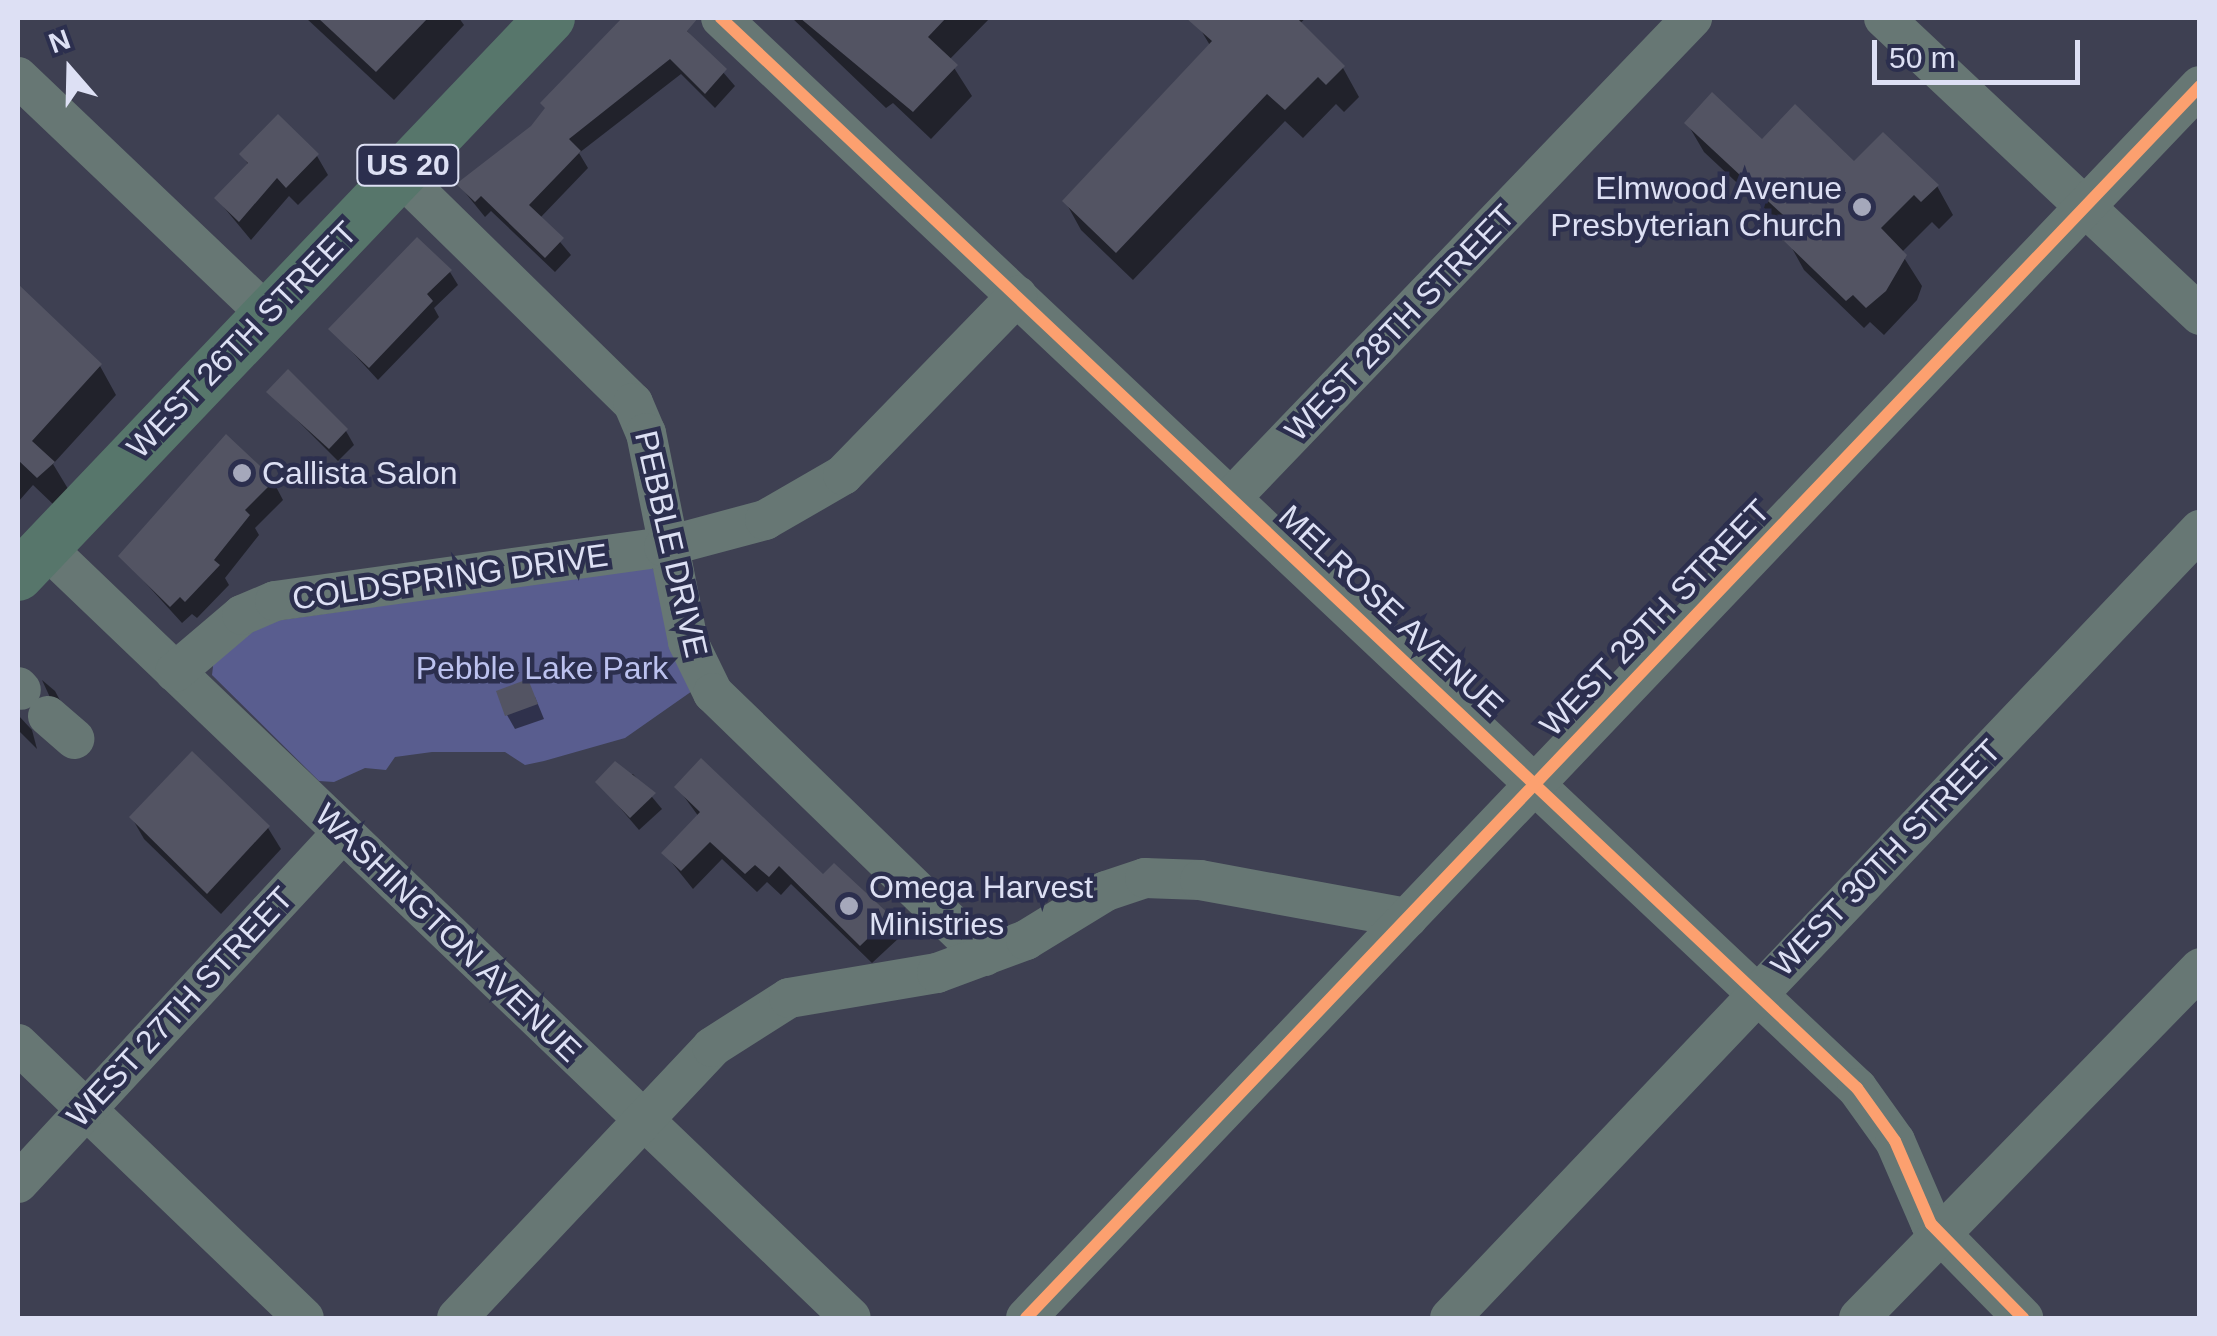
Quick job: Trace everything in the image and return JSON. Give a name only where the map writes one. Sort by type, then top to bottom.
[{"type":"main road","name":"WEST 26TH STREET","points":[[31,562],[550,18]]},
{"type":"street","name":"MELROSE AVENUE","points":[[721,18],[1872,1104],[1940,1236],[2023,1318]]},
{"type":"street","name":"WEST 28TH STREET","points":[[1232,498],[1692,18]]},
{"type":"street","points":[[1884,18],[2200,315]]},
{"type":"street","points":[[18,77],[268,314]]},
{"type":"street","name":"WEST 29TH STREET","points":[[1026,1318],[2200,86]]},
{"type":"street","name":"PEBBLE DRIVE","points":[[400,175],[634,402],[646,433],[664,547],[688,642],[714,693],[984,956]]},
{"type":"street","name":"COLDSPRING DRIVE","points":[[176,672],[228,625],[275,601],[664,547],[765,520],[843,474],[1017,296]]},
{"type":"street","name":"WEST 30TH STREET","points":[[1450,1318],[2200,530]]},
{"type":"street","name":"WASHINGTON AVENUE","points":[[31,562],[176,672],[851,1318]]},
{"type":"street","name":"WEST 27TH STREET","points":[[18,1183],[343,832]]},
{"type":"street","points":[[458,1318],[731,1029],[773,1006],[904,981],[984,956],[1055,925],[1116,886],[1145,878],[1200,880],[1408,918]]},
{"type":"street","points":[[1859,1318],[2200,968]]},
{"type":"street","points":[[18,1044],[304,1318]]},
{"type":"green space","name":"Pebble Lake Park","points":[[651,567],[660,577],[695,689],[625,738],[544,761],[525,765],[505,752],[432,752],[395,757],[386,770],[365,768],[334,782],[319,781],[212,675],[214,658],[267,622]]},
{"type":"building","points":[[318,18],[428,18],[376,72]]},
{"type":"building","points":[[622,18],[698,18],[687,31],[727,69],[705,94],[670,59],[569,139],[581,151],[529,205],[564,238],[545,258],[481,196],[475,202],[456,184],[531,126],[545,108],[540,103]]},
{"type":"building","points":[[800,18],[946,18],[928,37],[958,65],[913,112]]},
{"type":"building","points":[[1186,18],[1297,18],[1345,66],[1326,85],[1318,77],[1285,110],[1267,94],[1116,253],[1062,201],[1212,41]]},
{"type":"building","points":[[1712,92],[1762,139],[1795,104],[1854,161],[1883,132],[1939,185],[1921,202],[1914,195],[1881,228],[1907,255],[1886,291],[1866,308],[1853,295],[1846,301],[1784,241],[1797,228],[1684,123]]},
{"type":"building","points":[[278,114],[319,154],[286,188],[277,178],[239,222],[214,198],[248,163],[239,154]]},
{"type":"building","points":[[417,237],[452,270],[427,294],[433,301],[369,368],[328,329]]},
{"type":"building","points":[[18,284],[102,364],[32,441],[55,462],[37,478],[18,460]]},
{"type":"building","points":[[288,369],[348,429],[329,449],[266,392]]},
{"type":"building","points":[[226,434],[275,480],[245,510],[250,515],[214,560],[220,565],[185,602],[180,597],[170,607],[118,556]]},
{"type":"building","points":[[528,679],[538,704],[505,716],[496,691]]},
{"type":"building","points":[[192,751],[270,826],[207,894],[129,817]]},
{"type":"building","points":[[701,758],[823,874],[834,863],[891,916],[860,946],[779,866],[769,877],[755,865],[745,874],[710,842],[681,871],[661,853],[700,812],[674,787]]},
{"type":"building","points":[[615,761],[656,793],[630,818],[595,782]]},
{"type":"cycle path","points":[[721,18],[1857,1088],[1895,1141],[1931,1224],[2023,1318]]},
{"type":"cycle path","points":[[1026,1318],[2200,86]]},
{"type":"place","name":"Elmwood Avenue Presbyterian Church","points":[[1862,207]]},
{"type":"place","name":"Callista Salon","points":[[242,473]]},
{"type":"place","name":"Omega Harvest Ministries","points":[[849,906]]}]
